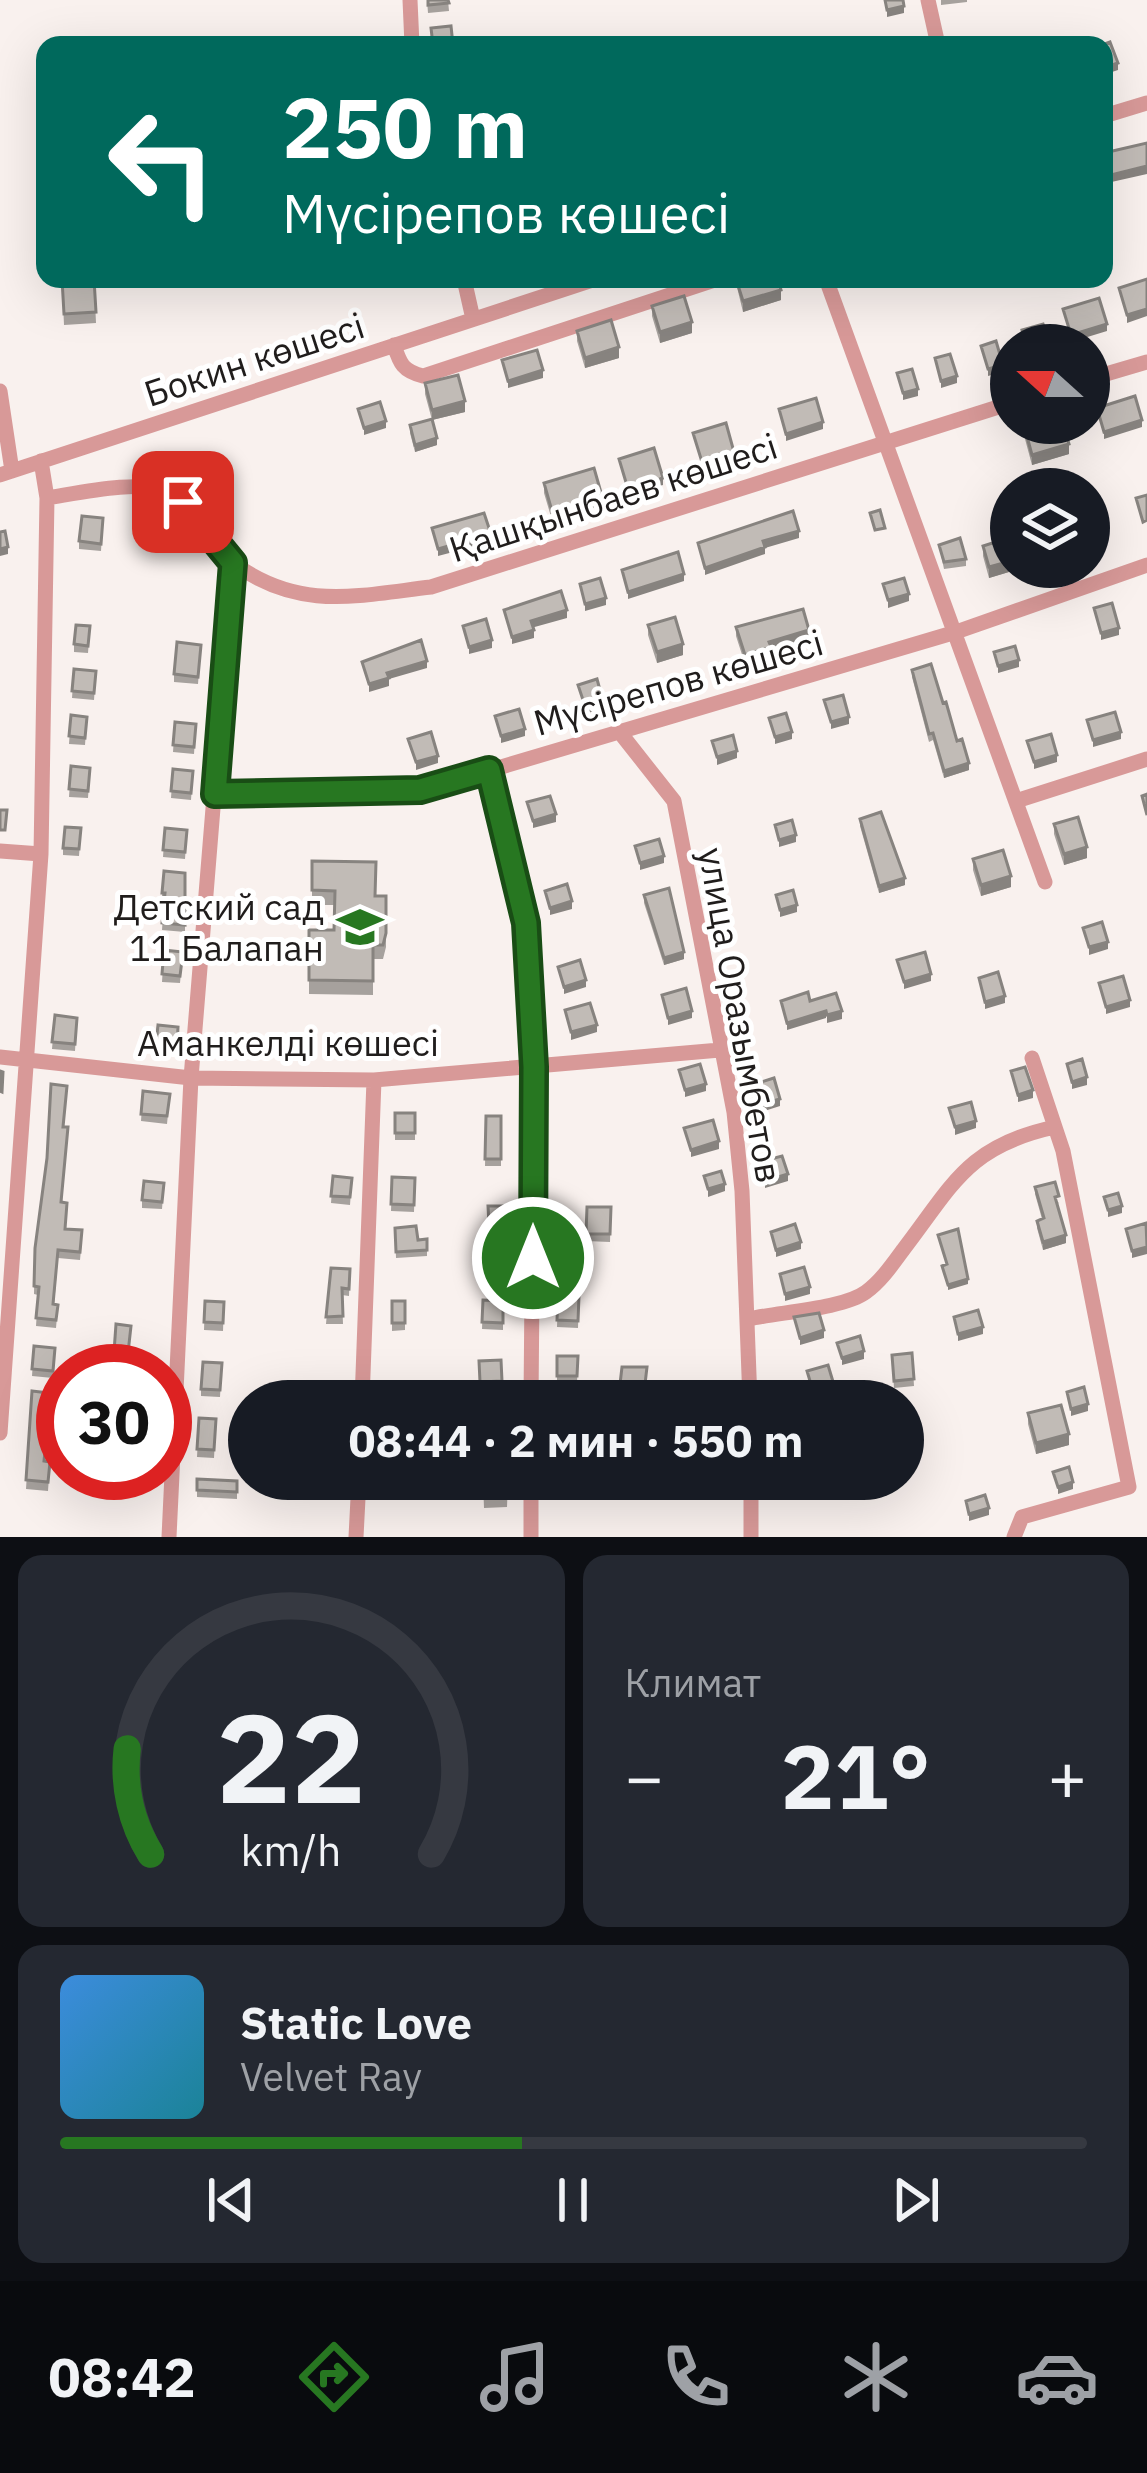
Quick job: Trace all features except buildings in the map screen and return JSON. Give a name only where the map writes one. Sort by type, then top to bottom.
[{"type":"street","points":[[410,0],[412,36]]},
{"type":"street","points":[[928,0],[936,36]]},
{"type":"street","points":[[1113,113],[1147,103]]},
{"type":"street","points":[[466,288],[473,319]]},
{"type":"street","name":"Бокин көшесі","points":[[6,473],[568,288]]},
{"type":"street","points":[[394,345],[400,364],[423,376],[691,288]]},
{"type":"street","points":[[829,288],[1045,882]]},
{"type":"street","points":[[1110,373],[1147,362]]},
{"type":"street","points":[[0,391],[6,473]]},
{"type":"street","name":"Қашқынбаев көшесі","points":[[233,563],[259,582],[287,593],[348,597],[431,587],[990,409]]},
{"type":"street","points":[[0,1433],[9,1207],[28,1061],[41,854],[47,498],[41,461]]},
{"type":"street","points":[[47,498],[100,490],[170,491],[233,563],[191,1078],[169,1537]]},
{"type":"street","name":"Мүсірепов көшесі","points":[[215,794],[420,790],[956,632],[1147,565]]},
{"type":"street","name":"улица Оразымбетов","points":[[618,730],[674,801],[734,1112],[750,1380]]},
{"type":"street","points":[[1016,801],[1147,759]]},
{"type":"street","points":[[489,770],[526,923],[534,1067],[532,1380]]},
{"type":"street","points":[[0,850],[41,854]]},
{"type":"street","name":"Аманкелді көшесі","points":[[0,1058],[191,1078],[374,1080],[720,1050]]},
{"type":"street","points":[[1014,1537],[1022,1517],[1129,1487],[1055,1127],[1032,1058]]},
{"type":"street","points":[[363,1380],[374,1080]]},
{"type":"street","points":[[749,1319],[863,1294],[880,1280],[969,1166],[1017,1135],[1055,1127]]},
{"type":"street","points":[[356,1537],[357,1500]]},
{"type":"street","points":[[531,1500],[531,1537]]},
{"type":"street","points":[[751,1500],[752,1537]]},
{"type":"place","name":"Детский сад 11 Балапан","points":[[360,927]]},
{"type":"route","points":[[183,502],[233,563],[215,794],[420,790],[489,770],[526,923],[534,1067],[533,1258]]}]
